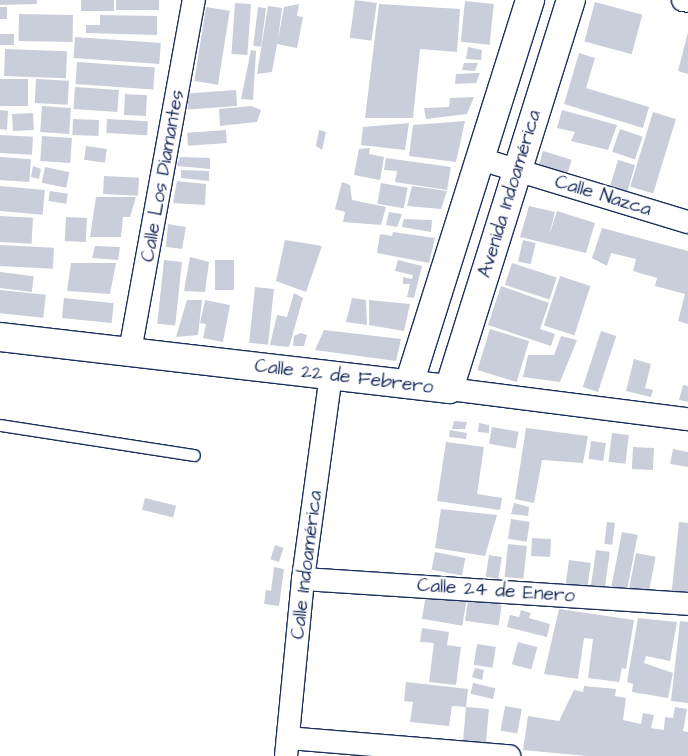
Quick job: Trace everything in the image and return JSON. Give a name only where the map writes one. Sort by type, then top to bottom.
[{"type":"street","name":"Calle Los Diamantes","points":[[130,351],[194,0]]},
{"type":"street","name":"Avenida Indoamérica","points":[[409,384],[530,0]]},
{"type":"street","name":"Avenida Indoamérica","points":[[449,389],[571,0]]},
{"type":"street","points":[[683,0],[688,1]]},
{"type":"street","name":"Calle Nazca","points":[[480,159],[688,222]]},
{"type":"street","name":"Calle 22 de Febrero","points":[[0,337],[409,384],[688,420]]},
{"type":"street","name":"Calle Indoamérica","points":[[287,747],[304,579],[331,375]]},
{"type":"street","name":"Calle 24 de Enero","points":[[304,579],[688,604]]},
{"type":"street","points":[[287,747],[509,756]]},
{"type":"lane","points":[[0,425],[194,455]]},
{"type":"building","points":[[0,0],[37,0],[37,4],[0,5]]},
{"type":"building","points":[[81,0],[114,0],[114,11],[81,11]]},
{"type":"building","points":[[116,0],[159,0],[159,10],[116,10]]},
{"type":"building","points":[[355,0],[377,3],[371,41],[350,38]]},
{"type":"building","points":[[465,1],[494,4],[490,45],[461,42]]},
{"type":"building","points":[[595,2],[642,15],[632,54],[584,42]]},
{"type":"building","points":[[235,3],[251,4],[247,55],[231,54]]},
{"type":"building","points":[[299,4],[297,16],[303,17],[297,48],[277,44],[272,72],[257,74],[268,6],[282,8],[278,40],[284,7]]},
{"type":"building","points":[[379,4],[460,9],[457,52],[420,49],[413,118],[365,118]]},
{"type":"building","points":[[0,7],[7,7],[7,19],[0,19]]},
{"type":"building","points":[[206,7],[230,11],[218,85],[194,81]]},
{"type":"building","points":[[258,7],[266,8],[261,47],[253,46]]},
{"type":"building","points":[[19,14],[73,15],[73,42],[19,41]]},
{"type":"building","points":[[100,15],[157,16],[157,35],[86,33],[86,25],[100,25]]},
{"type":"building","points":[[688,32],[688,74],[678,71]]},
{"type":"building","points":[[0,34],[14,34],[14,45],[0,45]]},
{"type":"building","points":[[75,37],[161,43],[159,64],[74,58]]},
{"type":"building","points":[[468,47],[482,50],[481,60],[466,59]]},
{"type":"building","points":[[5,49],[67,51],[66,78],[4,76]]},
{"type":"building","points":[[251,50],[256,51],[253,100],[241,99]]},
{"type":"building","points":[[579,53],[595,58],[586,88],[649,107],[643,128],[564,104]]},
{"type":"building","points":[[77,62],[155,67],[153,89],[75,84]]},
{"type":"building","points":[[464,63],[478,63],[475,71],[462,70]]},
{"type":"building","points":[[480,73],[476,83],[455,84],[456,74]]},
{"type":"building","points":[[0,79],[28,79],[28,106],[0,106]]},
{"type":"building","points":[[36,79],[69,81],[68,105],[35,103]]},
{"type":"building","points":[[75,87],[119,90],[117,112],[73,109]]},
{"type":"building","points":[[236,90],[237,106],[188,109],[187,93]]},
{"type":"building","points":[[125,94],[147,95],[146,116],[124,115]]},
{"type":"building","points":[[474,97],[467,114],[426,119],[424,108],[449,107],[450,98]]},
{"type":"building","points":[[42,106],[71,108],[69,134],[40,132]]},
{"type":"building","points":[[251,106],[261,110],[257,122],[220,126],[219,109]]},
{"type":"building","points":[[0,110],[8,111],[7,130],[0,129]]},
{"type":"building","points":[[562,110],[617,125],[608,150],[571,141],[575,132],[557,128]]},
{"type":"building","points":[[653,112],[676,119],[653,194],[630,187]]},
{"type":"building","points":[[33,113],[34,130],[13,131],[12,114]]},
{"type":"building","points":[[73,119],[99,120],[98,136],[72,135]]},
{"type":"building","points":[[107,119],[148,121],[147,135],[106,133]]},
{"type":"building","points":[[465,121],[456,162],[409,156],[413,125]]},
{"type":"building","points":[[409,123],[405,150],[361,145],[363,127]]},
{"type":"building","points":[[620,129],[643,137],[635,160],[612,152]]},
{"type":"building","points":[[226,130],[227,143],[188,146],[187,133]]},
{"type":"building","points":[[319,130],[326,132],[322,150],[316,146]]},
{"type":"building","points":[[0,135],[33,137],[32,155],[0,153]]},
{"type":"building","points":[[42,136],[72,138],[70,163],[40,161]]},
{"type":"building","points":[[86,146],[107,149],[105,163],[84,160]]},
{"type":"building","points":[[370,148],[369,154],[384,157],[380,180],[354,175],[359,149]]},
{"type":"building","points":[[543,151],[572,160],[565,181],[537,172]]},
{"type":"building","points":[[0,157],[31,159],[29,182],[0,180]]},
{"type":"building","points":[[180,157],[210,158],[210,169],[177,166]]},
{"type":"building","points":[[386,158],[451,167],[447,190],[395,182],[397,171],[384,170]]},
{"type":"building","points":[[618,160],[635,165],[625,200],[567,183],[570,174],[610,186]]},
{"type":"building","points":[[33,166],[41,169],[39,179],[31,177]]},
{"type":"building","points":[[45,167],[69,172],[66,188],[42,183]]},
{"type":"building","points":[[181,170],[209,171],[209,181],[181,178]]},
{"type":"building","points":[[104,176],[139,178],[138,196],[103,194]]},
{"type":"building","points":[[177,181],[206,184],[205,205],[173,203]]},
{"type":"building","points":[[342,182],[350,185],[352,200],[386,207],[381,225],[343,222],[345,212],[335,209]]},
{"type":"building","points":[[381,183],[408,188],[404,208],[377,204]]},
{"type":"building","points":[[0,186],[45,190],[43,215],[0,211]]},
{"type":"building","points":[[412,186],[447,191],[441,209],[407,206]]},
{"type":"building","points":[[50,191],[68,194],[66,204],[48,201]]},
{"type":"building","points":[[96,197],[136,197],[130,217],[123,217],[121,237],[90,237]]},
{"type":"building","points":[[529,206],[555,212],[549,236],[557,211],[595,223],[586,253],[520,237]]},
{"type":"building","points":[[389,212],[402,214],[397,227],[386,225]]},
{"type":"building","points":[[0,216],[33,218],[32,244],[0,242]]},
{"type":"building","points":[[66,217],[87,218],[86,242],[65,241]]},
{"type":"building","points":[[404,219],[432,220],[431,232],[402,227]]},
{"type":"building","points":[[168,224],[186,227],[182,249],[166,247]]},
{"type":"building","points":[[602,228],[688,251],[688,324],[678,321],[685,294],[655,286],[657,278],[633,271],[636,259],[611,253],[607,266],[592,258]]},
{"type":"building","points":[[393,232],[435,238],[429,263],[377,253],[380,234],[392,236]]},
{"type":"building","points":[[285,240],[322,246],[306,292],[276,281]]},
{"type":"building","points":[[523,240],[536,243],[531,264],[518,261]]},
{"type":"building","points":[[0,245],[54,248],[53,269],[0,266]]},
{"type":"building","points":[[95,246],[120,247],[118,260],[92,258]]},
{"type":"building","points":[[190,257],[209,262],[205,292],[184,291]]},
{"type":"building","points":[[164,260],[182,262],[175,326],[157,324]]},
{"type":"building","points":[[215,260],[234,260],[234,290],[215,290]]},
{"type":"building","points":[[398,260],[422,266],[414,298],[407,297],[410,284],[403,284],[403,277],[412,279],[413,275],[395,271]]},
{"type":"building","points":[[71,263],[116,263],[110,294],[67,291]]},
{"type":"building","points":[[512,263],[557,278],[550,299],[505,285]]},
{"type":"building","points":[[0,272],[34,276],[32,292],[0,288]]},
{"type":"building","points":[[560,276],[590,286],[574,335],[544,325]]},
{"type":"building","points":[[501,286],[549,303],[540,329],[555,334],[551,346],[488,325]]},
{"type":"building","points":[[255,287],[274,289],[268,345],[249,343]]},
{"type":"building","points":[[0,290],[46,295],[43,318],[0,313]]},
{"type":"building","points":[[294,293],[303,298],[289,347],[270,345],[277,315],[287,317]]},
{"type":"building","points":[[64,298],[114,303],[112,323],[62,318]]},
{"type":"building","points":[[352,298],[366,300],[367,325],[346,322]]},
{"type":"building","points":[[187,300],[202,300],[198,335],[176,337]]},
{"type":"building","points":[[205,300],[230,305],[223,342],[203,338],[206,324],[200,323]]},
{"type":"building","points":[[369,300],[410,304],[404,331],[369,325]]},
{"type":"building","points":[[490,329],[529,341],[517,382],[477,370]]},
{"type":"building","points":[[324,330],[401,339],[396,361],[315,350]]},
{"type":"building","points":[[601,331],[616,336],[598,392],[583,387]]},
{"type":"building","points":[[301,333],[307,335],[304,346],[293,346],[294,336]]},
{"type":"building","points":[[561,336],[577,340],[560,382],[523,377],[528,355],[554,355]]},
{"type":"building","points":[[634,359],[651,364],[645,388],[653,390],[651,397],[626,391]]},
{"type":"building","points":[[683,385],[688,386],[688,402],[679,400]]},
{"type":"building","points":[[454,421],[467,422],[465,429],[452,429]]},
{"type":"building","points":[[479,423],[489,425],[489,433],[478,432]]},
{"type":"building","points":[[492,427],[519,432],[516,448],[489,444]]},
{"type":"building","points":[[526,428],[588,436],[583,463],[542,460],[534,503],[515,499]]},
{"type":"building","points":[[450,430],[467,433],[466,439],[449,437]]},
{"type":"building","points":[[612,433],[629,435],[625,464],[608,462]]},
{"type":"building","points":[[591,441],[606,443],[603,461],[588,459]]},
{"type":"building","points":[[446,442],[484,447],[477,494],[502,498],[500,510],[437,501]]},
{"type":"building","points":[[633,447],[654,448],[653,470],[632,469]]},
{"type":"building","points":[[673,449],[688,452],[688,467],[670,464]]},
{"type":"building","points":[[145,498],[176,506],[173,517],[142,510]]},
{"type":"building","points":[[514,503],[529,507],[528,516],[511,514]]},
{"type":"building","points":[[441,509],[497,515],[485,556],[435,548]]},
{"type":"building","points":[[511,519],[530,522],[527,542],[508,539]]},
{"type":"building","points":[[607,522],[615,523],[612,545],[604,544]]},
{"type":"building","points":[[679,522],[688,523],[688,599],[671,598]]},
{"type":"building","points":[[622,532],[638,535],[627,591],[611,588]]},
{"type":"building","points":[[532,538],[551,539],[550,557],[531,556]]},
{"type":"building","points":[[508,544],[527,546],[523,579],[505,577]]},
{"type":"building","points":[[275,545],[284,548],[279,562],[270,559]]},
{"type":"building","points":[[596,550],[610,552],[604,593],[590,591]]},
{"type":"building","points":[[435,552],[465,558],[462,576],[432,570]]},
{"type":"building","points":[[636,553],[656,557],[648,597],[628,593]]},
{"type":"building","points":[[489,555],[502,557],[498,579],[486,577]]},
{"type":"building","points":[[569,560],[591,563],[587,590],[565,587]]},
{"type":"building","points":[[274,567],[284,569],[279,606],[264,604],[266,590],[271,591]]},
{"type":"building","points":[[426,595],[466,602],[462,626],[422,619]]},
{"type":"building","points":[[468,600],[502,605],[499,626],[465,621]]},
{"type":"building","points":[[559,609],[634,620],[626,669],[622,668],[619,682],[588,678],[593,639],[584,638],[578,679],[544,674]]},
{"type":"building","points":[[521,610],[531,613],[529,618],[550,624],[547,637],[507,627],[510,615],[519,617]]},
{"type":"building","points":[[638,618],[677,622],[670,661],[646,656],[644,663],[673,673],[668,698],[632,692],[633,684],[627,682]]},
{"type":"building","points":[[680,621],[688,622],[688,703],[671,701]]},
{"type":"building","points":[[422,628],[449,632],[447,645],[461,647],[456,685],[429,682],[434,643],[420,642]]},
{"type":"building","points":[[518,642],[537,647],[531,669],[512,664]]},
{"type":"building","points":[[477,644],[496,647],[492,668],[474,665]]},
{"type":"building","points":[[475,668],[484,670],[482,680],[472,677]]},
{"type":"building","points":[[406,682],[468,689],[466,707],[452,706],[449,726],[410,722],[413,702],[404,701]]},
{"type":"building","points":[[473,683],[495,688],[493,699],[471,694]]},
{"type":"building","points":[[584,686],[616,689],[615,696],[626,698],[623,720],[641,724],[643,713],[654,715],[651,728],[664,730],[665,717],[673,718],[675,707],[687,709],[683,731],[688,732],[688,756],[587,756],[523,750],[528,716],[559,721],[574,690],[583,692]]},
{"type":"building","points":[[505,706],[522,709],[517,734],[501,731]]},
{"type":"building","points":[[466,707],[489,709],[485,750],[462,748]]}]
